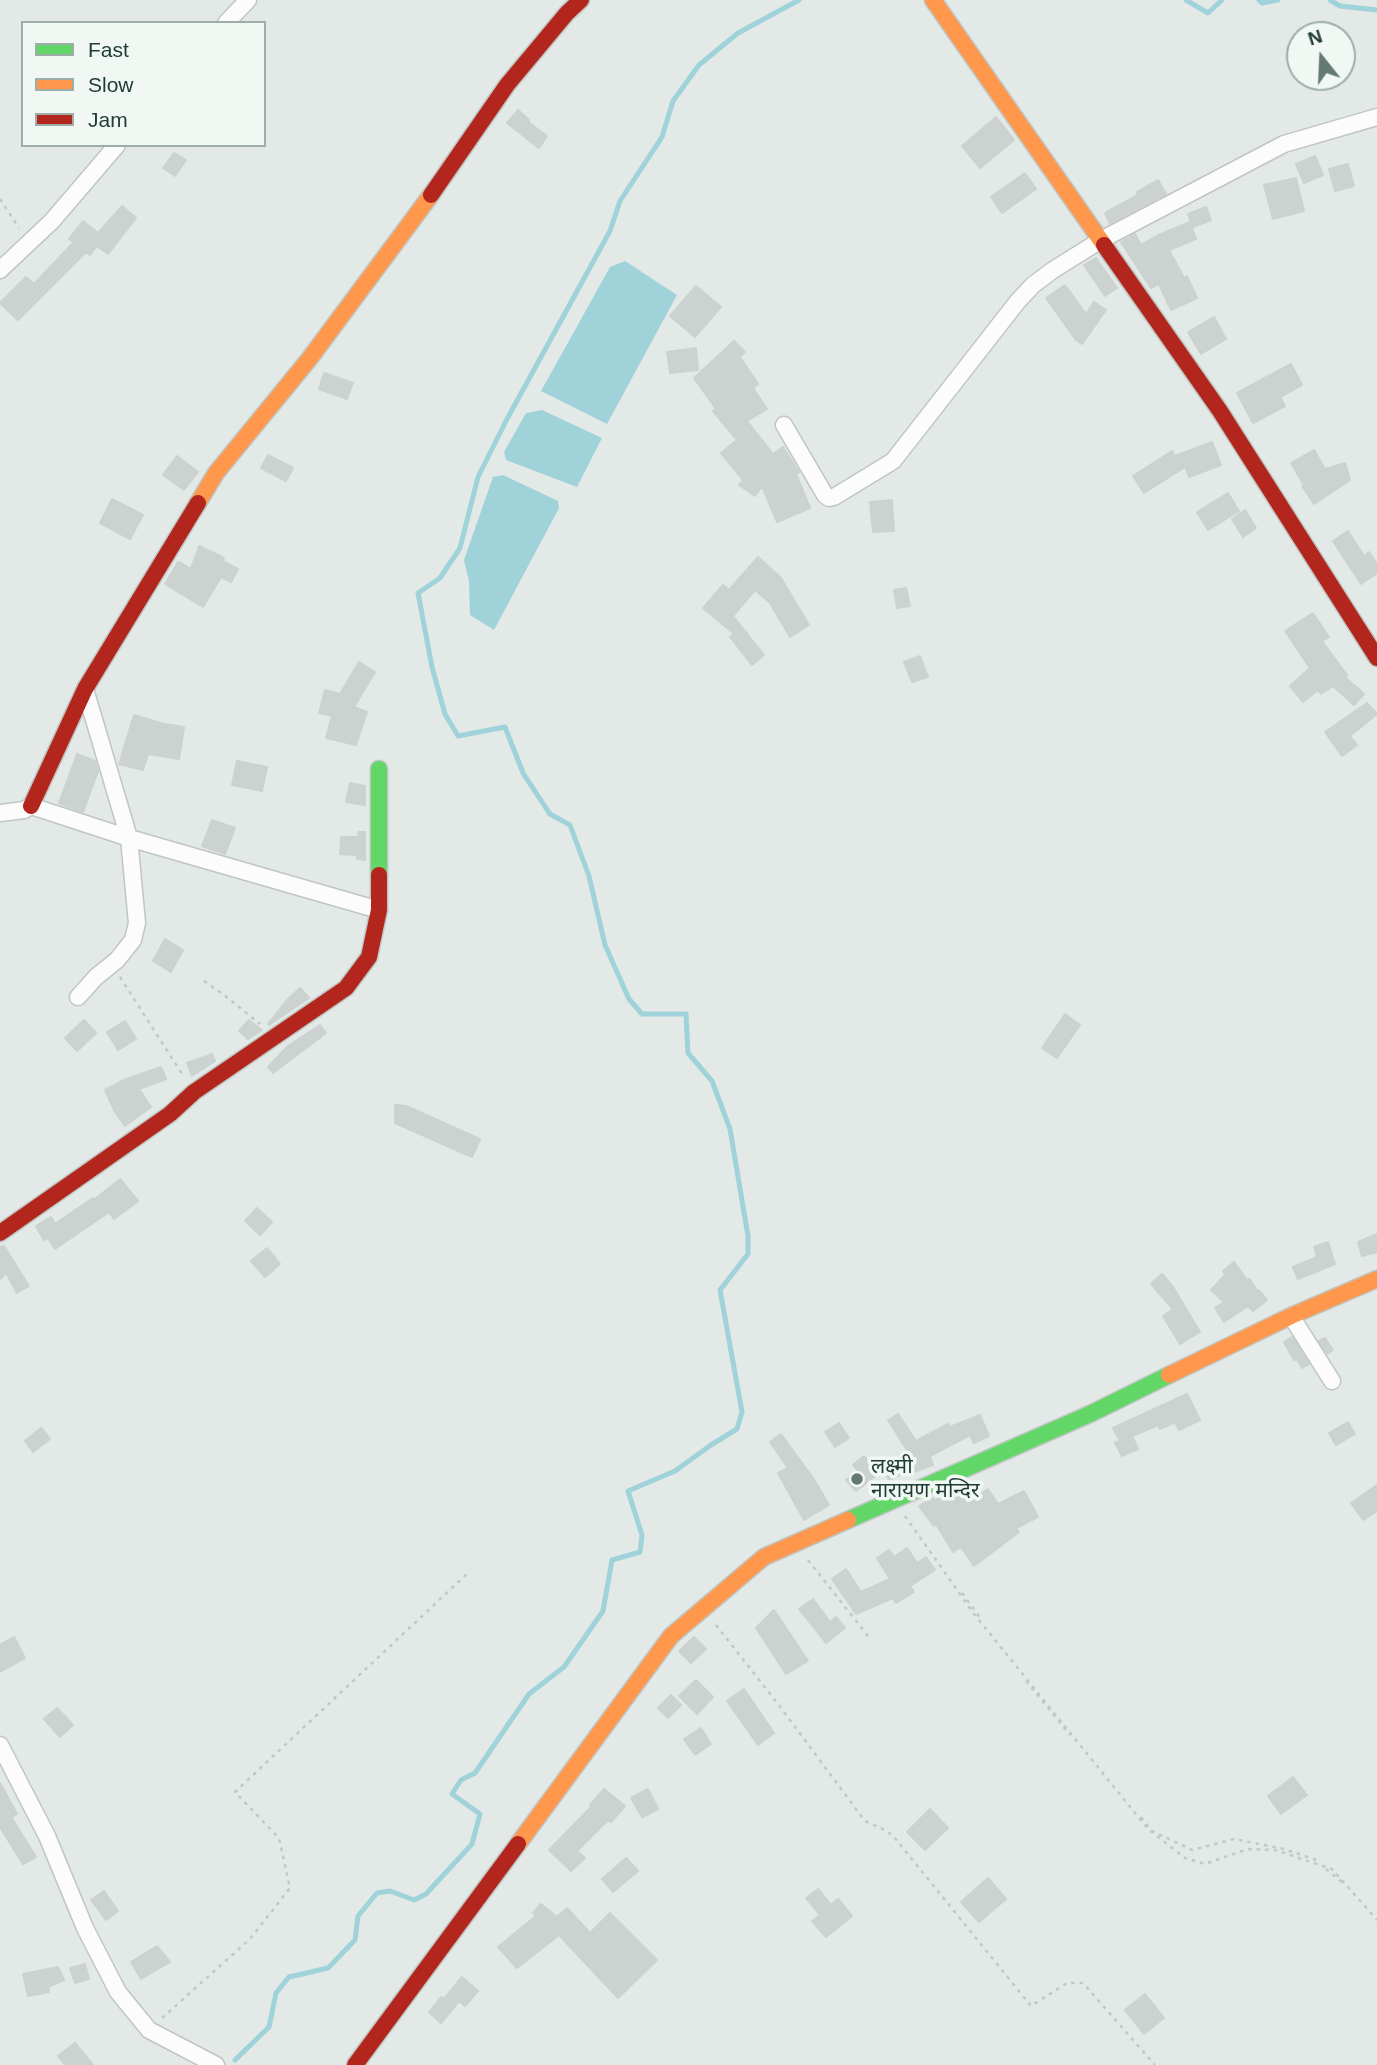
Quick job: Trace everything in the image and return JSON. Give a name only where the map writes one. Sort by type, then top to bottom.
[{"type":"street","points":[[228,21],[248,0]]},
{"type":"street","points":[[0,813],[24,810],[31,806],[85,689],[216,473],[310,358],[507,86],[567,13],[581,0]]},
{"type":"street","points":[[933,0],[1220,411],[1377,658]]},
{"type":"street","points":[[784,425],[825,495],[834,497],[893,461],[1025,293],[1053,270],[1101,240],[1284,144],[1377,117]]},
{"type":"street","points":[[0,270],[52,221],[115,147]]},
{"type":"street","points":[[78,997],[96,977],[117,960],[133,940],[137,923],[129,838],[85,689]]},
{"type":"street","points":[[0,1233],[170,1114],[194,1091],[346,988],[369,957],[379,910],[379,769]]},
{"type":"street","points":[[31,806],[129,838],[379,910]]},
{"type":"street","points":[[355,2065],[671,1636],[764,1557],[1090,1414],[1291,1316],[1377,1279]]},
{"type":"street","points":[[1291,1316],[1332,1381]]},
{"type":"street","points":[[0,1745],[47,1836],[85,1928],[118,1992],[149,2030],[216,2065]]},
{"type":"path","points":[[0,199],[29,243]]},
{"type":"path","points":[[117,960],[115,969],[194,1091]]},
{"type":"path","points":[[204,981],[277,1037]]},
{"type":"path","points":[[894,1500],[1044,1705],[1152,1831],[1192,1850],[1234,1839],[1284,1849],[1314,1859],[1351,1890]]},
{"type":"path","points":[[894,1500],[974,1614],[1148,1829],[1185,1857],[1205,1864],[1248,1849],[1275,1850],[1332,1869],[1377,1920]]},
{"type":"path","points":[[795,1543],[868,1636]]},
{"type":"path","points":[[149,2030],[250,1939],[290,1888],[279,1838],[235,1792],[469,1572]]},
{"type":"path","points":[[703,1609],[865,1821],[894,1837],[1031,2006],[1067,1983],[1083,1983],[1155,2065]]},
{"type":"water","points":[[625,261],[677,295],[607,424],[541,391],[610,267]]},
{"type":"water","points":[[542,410],[602,438],[577,487],[506,460],[504,452],[526,413]]},
{"type":"water","points":[[503,475],[558,501],[559,508],[494,630],[470,615],[469,581],[464,560],[493,477]]},
{"type":"building","points":[[518,110],[528,122],[547,136],[539,148],[507,123]]},
{"type":"building","points":[[996,117],[1014,140],[980,168],[962,146]]},
{"type":"building","points":[[174,153],[186,160],[175,176],[163,168]]},
{"type":"building","points":[[1315,156],[1323,175],[1304,183],[1296,164]]},
{"type":"building","points":[[1348,164],[1354,186],[1335,191],[1329,169]]},
{"type":"building","points":[[1025,173],[1036,189],[1002,213],[991,197]]},
{"type":"building","points":[[1296,178],[1304,211],[1273,219],[1264,185]]},
{"type":"building","points":[[1158,180],[1166,194],[1110,223],[1105,213],[1138,195],[1137,192]]},
{"type":"building","points":[[122,206],[136,218],[108,254],[97,246],[90,255],[86,252],[18,320],[0,303],[26,277],[34,284],[74,242],[69,239],[83,221],[98,233]]},
{"type":"building","points":[[1206,207],[1211,220],[1193,227],[1188,214]]},
{"type":"building","points":[[1190,222],[1196,239],[1169,250],[1184,278],[1187,276],[1197,298],[1171,310],[1159,284],[1151,288],[1121,242],[1135,234],[1141,245]]},
{"type":"building","points":[[1096,258],[1117,288],[1105,296],[1084,265]]},
{"type":"building","points":[[1065,285],[1086,314],[1094,302],[1106,310],[1082,344],[1076,340],[1046,298]]},
{"type":"building","points":[[696,286],[721,307],[695,337],[670,316]]},
{"type":"building","points":[[1214,317],[1226,339],[1201,354],[1188,332]]},
{"type":"building","points":[[734,341],[745,352],[740,357],[758,384],[753,388],[767,409],[747,421],[773,454],[783,447],[799,472],[796,474],[810,508],[777,522],[762,486],[755,496],[739,485],[743,480],[721,453],[737,440],[713,411],[716,409],[694,378]]},
{"type":"building","points":[[696,348],[698,370],[670,373],[667,352]]},
{"type":"building","points":[[1291,364],[1302,385],[1280,397],[1285,406],[1253,423],[1237,393]]},
{"type":"building","points":[[324,373],[353,383],[347,399],[319,389]]},
{"type":"building","points":[[1212,442],[1221,465],[1189,477],[1185,467],[1144,493],[1133,476],[1172,451],[1175,456]]},
{"type":"building","points":[[1314,450],[1325,469],[1345,463],[1350,480],[1314,504],[1291,463]]},
{"type":"building","points":[[268,455],[293,468],[286,481],[261,468]]},
{"type":"building","points":[[177,456],[198,472],[184,490],[163,475]]},
{"type":"building","points":[[1228,493],[1239,511],[1208,530],[1197,512]]},
{"type":"building","points":[[112,499],[143,515],[130,539],[100,523]]},
{"type":"building","points":[[892,500],[894,531],[873,532],[870,502]]},
{"type":"building","points":[[1245,510],[1256,528],[1243,537],[1232,519]]},
{"type":"building","points":[[1348,531],[1364,556],[1369,552],[1377,564],[1377,573],[1361,584],[1333,541]]},
{"type":"building","points":[[199,546],[224,558],[222,561],[238,569],[231,582],[221,577],[203,607],[165,584],[178,562],[191,569]]},
{"type":"building","points":[[758,557],[781,578],[809,625],[790,637],[770,603],[755,590],[733,616],[764,655],[752,665],[730,637],[734,634],[703,608],[723,585],[729,590]]},
{"type":"building","points":[[906,588],[910,606],[897,608],[894,590]]},
{"type":"building","points":[[1313,613],[1329,637],[1322,641],[1347,675],[1345,677],[1364,694],[1354,705],[1333,686],[1321,694],[1318,690],[1303,702],[1290,686],[1310,668],[1285,631]]},
{"type":"building","points":[[920,656],[928,677],[912,682],[904,662]]},
{"type":"building","points":[[359,662],[375,672],[354,707],[367,712],[356,745],[326,738],[332,716],[319,713],[325,690],[340,694]]},
{"type":"building","points":[[1367,703],[1377,714],[1350,736],[1357,745],[1342,756],[1325,732]]},
{"type":"building","points":[[134,715],[184,727],[179,759],[148,754],[143,770],[119,764]]},
{"type":"building","points":[[77,754],[95,761],[98,771],[83,812],[59,803]]},
{"type":"building","points":[[237,761],[267,767],[262,791],[232,785]]},
{"type":"building","points":[[350,783],[365,786],[365,805],[346,802]]},
{"type":"building","points":[[212,820],[235,828],[225,854],[202,846]]},
{"type":"building","points":[[359,832],[365,832],[365,860],[357,859],[357,855],[340,854],[341,837],[358,837]]},
{"type":"building","points":[[165,939],[183,950],[171,972],[153,961]]},
{"type":"building","points":[[300,988],[309,998],[269,1025],[287,1000]]},
{"type":"building","points":[[1065,1014],[1080,1025],[1057,1058],[1042,1048]]},
{"type":"building","points":[[84,1020],[96,1033],[77,1051],[65,1038]]},
{"type":"building","points":[[249,1020],[262,1030],[248,1039],[239,1031]]},
{"type":"building","points":[[125,1021],[136,1039],[118,1050],[107,1032]]},
{"type":"building","points":[[320,1025],[326,1033],[273,1073],[268,1067],[288,1046]]},
{"type":"building","points":[[212,1054],[215,1061],[192,1076],[187,1063]]},
{"type":"building","points":[[161,1067],[166,1079],[139,1089],[151,1107],[125,1126],[105,1090],[126,1079]]},
{"type":"building","points":[[395,1105],[406,1106],[480,1139],[472,1157],[395,1123]]},
{"type":"building","points":[[120,1179],[138,1201],[114,1219],[109,1212],[55,1249],[48,1238],[44,1240],[36,1226],[51,1217],[55,1224],[93,1198],[94,1200]]},
{"type":"building","points":[[257,1208],[272,1222],[260,1235],[245,1221]]},
{"type":"building","points":[[1377,1234],[1377,1252],[1362,1256],[1358,1242]]},
{"type":"building","points":[[1328,1242],[1335,1264],[1298,1279],[1293,1267],[1317,1257],[1314,1247]]},
{"type":"building","points":[[4,1246],[29,1286],[17,1293],[6,1273],[0,1279],[0,1247]]},
{"type":"building","points":[[267,1248],[280,1264],[265,1277],[251,1261]]},
{"type":"building","points":[[1234,1262],[1267,1300],[1253,1311],[1248,1306],[1224,1322],[1215,1308],[1224,1302],[1211,1290],[1225,1275],[1223,1271]]},
{"type":"building","points":[[1162,1274],[1200,1332],[1180,1344],[1163,1316],[1173,1309],[1151,1284]]},
{"type":"building","points":[[1292,1337],[1309,1364],[1302,1368],[1284,1342]]},
{"type":"building","points":[[1325,1338],[1333,1350],[1327,1354],[1319,1341]]},
{"type":"building","points":[[1187,1394],[1200,1420],[1179,1430],[1175,1422],[1160,1429],[1158,1425],[1132,1436],[1138,1449],[1122,1456],[1115,1443],[1120,1441],[1113,1428]]},
{"type":"building","points":[[898,1414],[916,1441],[948,1424],[950,1427],[980,1415],[989,1436],[974,1443],[970,1435],[930,1456],[933,1465],[914,1472],[913,1469],[889,1480],[883,1468],[910,1455],[888,1420]]},
{"type":"building","points":[[1348,1422],[1355,1434],[1336,1445],[1329,1433]]},
{"type":"building","points":[[839,1423],[849,1438],[835,1447],[825,1432]]},
{"type":"building","points":[[41,1428],[50,1439],[33,1452],[25,1441]]},
{"type":"building","points":[[781,1434],[829,1505],[804,1520],[778,1473],[788,1468],[770,1442]]},
{"type":"building","points":[[864,1456],[878,1474],[856,1491],[846,1480],[858,1471],[853,1465]]},
{"type":"building","points":[[1377,1485],[1377,1511],[1363,1520],[1351,1503]]},
{"type":"building","points":[[963,1488],[969,1502],[988,1489],[998,1504],[1024,1491],[1038,1517],[1016,1528],[1019,1532],[974,1566],[961,1547],[953,1552],[936,1524],[934,1526],[919,1506],[933,1498],[935,1500]]},
{"type":"building","points":[[907,1548],[917,1563],[926,1557],[935,1570],[910,1586],[914,1592],[896,1603],[893,1598],[856,1614],[832,1579],[846,1569],[861,1592],[890,1579],[877,1558],[889,1550],[894,1557]]},
{"type":"building","points":[[813,1599],[830,1622],[836,1617],[845,1628],[826,1643],[799,1609]]},
{"type":"building","points":[[774,1610],[808,1661],[786,1674],[756,1628]]},
{"type":"building","points":[[14,1637],[25,1658],[0,1672],[0,1645]]},
{"type":"building","points":[[694,1637],[706,1649],[691,1663],[679,1651]]},
{"type":"building","points":[[696,1680],[713,1697],[697,1714],[679,1696]]},
{"type":"building","points":[[744,1689],[774,1733],[758,1745],[727,1701]]},
{"type":"building","points":[[671,1695],[681,1705],[668,1718],[658,1708]]},
{"type":"building","points":[[57,1708],[73,1725],[60,1737],[44,1719]]},
{"type":"building","points":[[701,1728],[711,1744],[695,1755],[684,1739]]},
{"type":"building","points":[[1293,1777],[1307,1795],[1281,1814],[1268,1796]]},
{"type":"building","points":[[0,1783],[17,1814],[11,1817],[36,1857],[23,1864],[0,1827]]},
{"type":"building","points":[[604,1789],[625,1806],[577,1851],[585,1858],[571,1871],[549,1850],[592,1806],[590,1805]]},
{"type":"building","points":[[648,1789],[658,1809],[642,1817],[631,1798]]},
{"type":"building","points":[[930,1809],[948,1828],[925,1850],[907,1832]]},
{"type":"building","points":[[626,1858],[638,1871],[613,1892],[602,1879]]},
{"type":"building","points":[[988,1878],[1006,1899],[979,1922],[961,1902]]},
{"type":"building","points":[[818,1889],[831,1905],[838,1899],[852,1916],[826,1937],[812,1921],[820,1915],[806,1898]]},
{"type":"building","points":[[104,1891],[118,1911],[106,1920],[91,1900]]},
{"type":"building","points":[[541,1904],[557,1917],[567,1908],[590,1933],[610,1913],[657,1960],[618,1998],[559,1935],[517,1968],[498,1947],[536,1916],[533,1913]]},
{"type":"building","points":[[157,1946],[170,1962],[141,1979],[131,1962]]},
{"type":"building","points":[[85,1964],[89,1979],[75,1983],[70,1968]]},
{"type":"building","points":[[58,1967],[64,1980],[48,1987],[49,1992],[28,1996],[23,1974]]},
{"type":"building","points":[[462,1977],[478,1991],[465,2006],[459,2001],[441,2023],[429,2012]]},
{"type":"building","points":[[1145,1994],[1164,2018],[1144,2034],[1125,2010]]},
{"type":"building","points":[[75,2043],[93,2065],[65,2065],[58,2056]]},
{"type":"waterway","points":[[235,2060],[269,2027],[276,1993],[289,1977],[328,1968],[355,1940],[358,1916],[377,1893],[390,1891],[414,1900],[426,1894],[472,1844],[480,1814],[452,1794],[461,1780],[475,1773],[529,1694],[564,1667],[603,1611],[612,1560],[640,1552],[642,1535],[628,1491],[675,1471],[737,1429],[742,1412],[720,1290],[748,1254],[748,1236],[730,1129],[712,1081],[688,1053],[686,1014],[642,1014],[629,999],[605,945],[589,876],[570,825],[550,814],[523,773],[505,727],[458,736],[445,714],[432,667],[418,593],[440,578],[460,548],[478,477],[610,231],[620,201],[662,137],[673,101],[699,65],[738,33],[799,0]]},
{"type":"waterway","points":[[1186,0],[1208,13],[1222,0]]},
{"type":"waterway","points":[[1259,0],[1262,3],[1278,0]]},
{"type":"waterway","points":[[1330,0],[1340,6],[1377,10]]},
{"type":"traffic: fast","points":[[379,769],[379,875]]},
{"type":"traffic: fast","points":[[848,1520],[1090,1414],[1169,1375]]},
{"type":"traffic: slow","points":[[933,0],[1104,245]]},
{"type":"traffic: slow","points":[[198,503],[216,473],[310,358],[431,195]]},
{"type":"traffic: slow","points":[[1169,1375],[1291,1316],[1377,1279]]},
{"type":"traffic: slow","points":[[518,1844],[671,1636],[764,1557],[848,1520]]},
{"type":"traffic: jam","points":[[431,195],[507,85],[581,0]]},
{"type":"traffic: jam","points":[[1104,245],[1220,411],[1377,658]]},
{"type":"traffic: jam","points":[[31,806],[85,689],[198,503]]},
{"type":"traffic: jam","points":[[0,1233],[170,1114],[194,1092],[346,988],[369,957],[379,910],[379,875]]},
{"type":"traffic: jam","points":[[355,2065],[518,1844]]},
{"type":"place","name":"लक्ष्मी नारायण मन्दिर","points":[[857,1479]]}]
